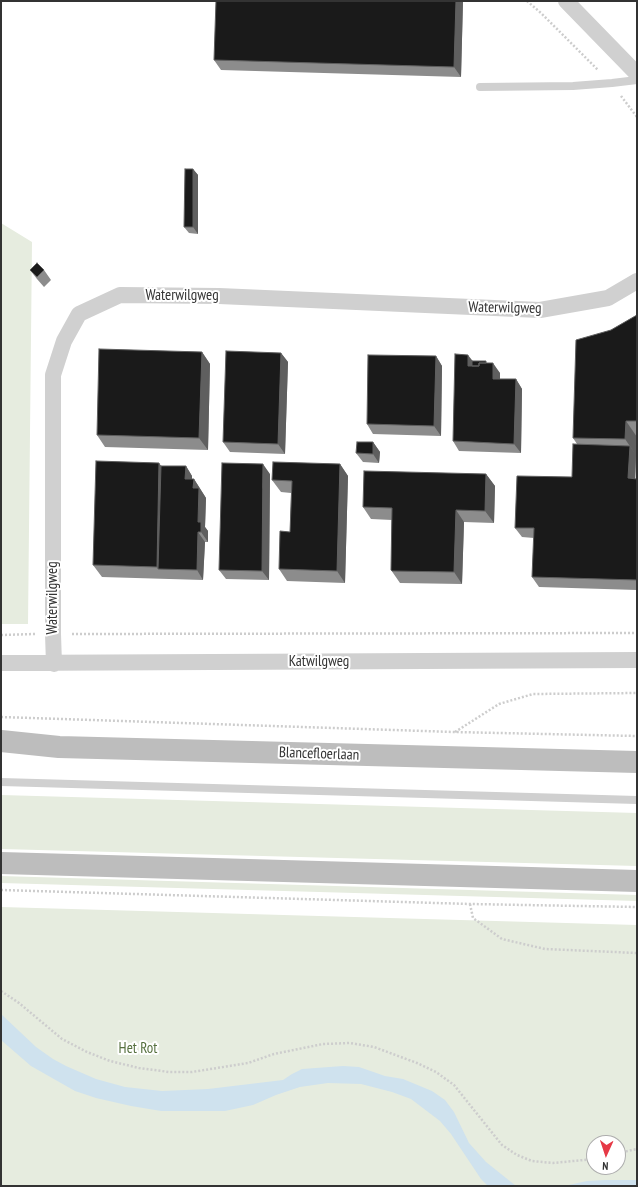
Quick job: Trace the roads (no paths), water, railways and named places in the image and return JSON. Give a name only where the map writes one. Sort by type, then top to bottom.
[{"type":"main road","name":"Blancefloerlaan","points":[[1,741],[60,747],[637,762]]},
{"type":"main road","points":[[1,862],[637,881]]},
{"type":"street","points":[[566,1],[637,74]]},
{"type":"street","name":"Waterwilgweg","points":[[54,664],[53,375],[64,341],[79,314],[120,296],[219,296],[540,310],[608,298],[637,281]]},
{"type":"street","name":"Katwilgweg","points":[[1,663],[54,664],[637,660]]},
{"type":"lane","points":[[480,87],[573,86],[637,80]]},
{"type":"lane","points":[[1,782],[637,800]]},
{"type":"water","points":[[1,1014],[36,1047],[53,1059],[96,1079],[125,1087],[162,1091],[208,1089],[283,1080],[302,1069],[343,1066],[359,1067],[385,1076],[403,1079],[432,1091],[445,1100],[454,1112],[469,1143],[486,1162],[516,1186],[488,1186],[481,1179],[451,1134],[440,1121],[411,1099],[392,1092],[361,1084],[328,1083],[300,1087],[253,1105],[225,1111],[161,1111],[131,1106],[96,1098],[75,1091],[31,1066],[1,1040]]},
{"type":"water","points":[[637,1180],[637,1186],[564,1186],[587,1181]]},
{"type":"park label","name":"Het Rot","points":[[138,1049]]}]
